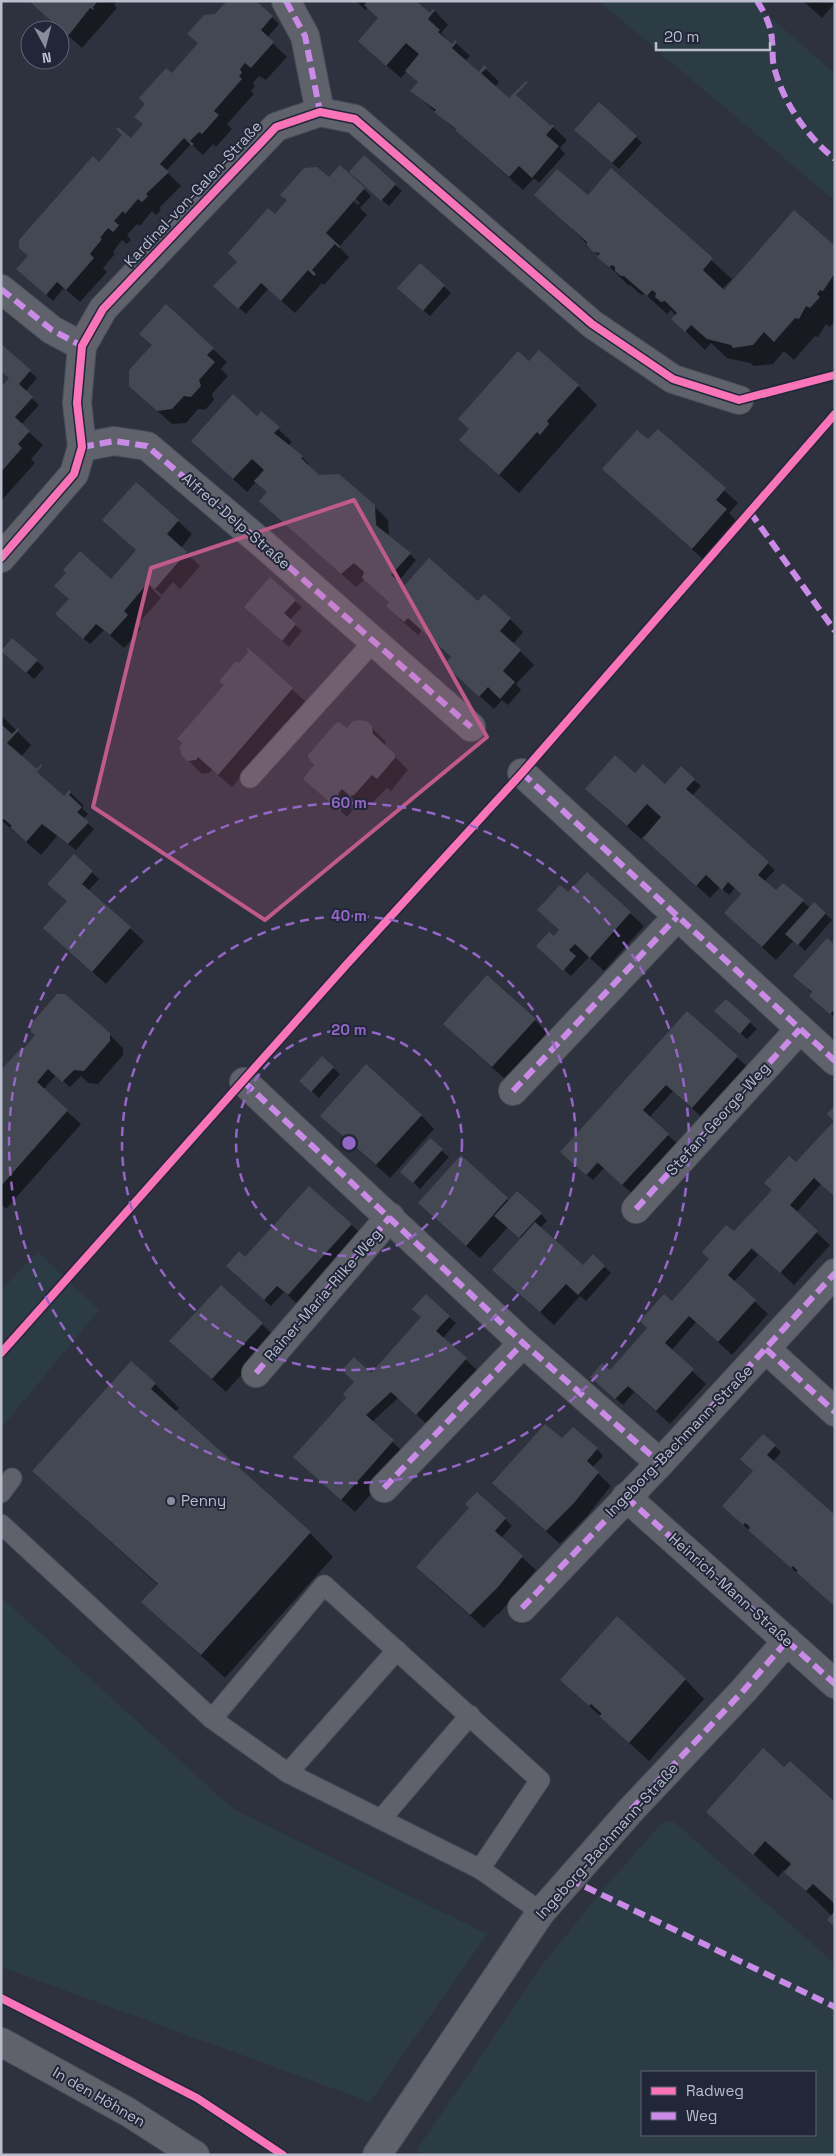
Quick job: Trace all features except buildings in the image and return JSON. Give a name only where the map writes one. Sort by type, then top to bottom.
[{"type":"street","points":[[286,1],[305,36],[320,112]]},
{"type":"street","name":"Kardinal-von-Galen-Straße","points":[[1,558],[74,474],[82,447],[77,403],[82,346],[102,309],[276,127],[320,112],[356,119],[592,324],[673,379],[739,400]]},
{"type":"street","points":[[1,289],[52,330],[82,346]]},
{"type":"street","name":"Alfred-Delp-Straße","points":[[82,447],[114,442],[147,446],[471,727]]},
{"type":"street","points":[[522,773],[835,1061]]},
{"type":"street","points":[[513,1091],[677,917]]},
{"type":"street","name":"Stefan-George-Weg","points":[[636,1209],[800,1029]]},
{"type":"street","name":"Rainer-Maria-Rilke-Weg","points":[[244,1082],[523,1343],[660,1463]]},
{"type":"street","name":"Rainer-Maria-Rilke-Weg","points":[[256,1373],[390,1217]]},
{"type":"street","name":"Ingeborg-Bachmann-Straße","points":[[522,1608],[766,1350],[835,1273]]},
{"type":"street","points":[[384,1488],[523,1343]]},
{"type":"street","points":[[766,1350],[835,1412]]},
{"type":"street","name":"Heinrich-Mann-Straße","points":[[626,1497],[835,1684]]},
{"type":"street","name":"Ingeborg-Bachmann-Straße","points":[[377,2155],[541,1912],[631,1810],[744,1690],[787,1641]]},
{"type":"street","name":"In den Höhnen","points":[[1,2042],[128,2112],[195,2155]]},
{"type":"lane","points":[[250,778],[374,641]]},
{"type":"lane","points":[[1,1493],[12,1478]]},
{"type":"lane","points":[[1,1524],[212,1719],[288,1773],[382,1818],[480,1869],[541,1912]]},
{"type":"lane","points":[[212,1719],[324,1585],[540,1780],[480,1869]]},
{"type":"lane","points":[[288,1773],[397,1650]]},
{"type":"lane","points":[[382,1818],[470,1715]]},
{"type":"highlighted area","points":[[354,500],[487,737],[265,920],[93,807],[151,568]]},
{"type":"shaded area","points":[[599,1],[752,1],[835,74],[835,201]]},
{"type":"shaded area","points":[[38,1252],[99,1310],[1,1428],[1,1290]]},
{"type":"shaded area","points":[[1,1597],[233,1809],[487,1934],[370,2102],[1,1967]]},
{"type":"shaded area","points":[[673,1821],[835,1964],[835,2155],[424,2155],[417,2150],[542,1965],[602,1891],[662,1823]]},
{"type":"marked path","points":[[286,1],[305,36],[320,112]]},
{"type":"marked path","points":[[757,1],[769,25],[774,67],[783,93],[797,118],[815,140],[835,159]]},
{"type":"marked path","points":[[1,289],[52,330],[82,346]]},
{"type":"marked path","points":[[82,447],[114,441],[147,446],[263,544],[471,727]]},
{"type":"marked path","points":[[750,512],[835,631]]},
{"type":"marked path","points":[[522,773],[835,1061]]},
{"type":"marked path","points":[[513,1091],[677,917]]},
{"type":"marked path","points":[[636,1209],[800,1029]]},
{"type":"marked path","points":[[244,1082],[523,1343],[660,1463]]},
{"type":"marked path","points":[[256,1373],[390,1217]]},
{"type":"marked path","points":[[522,1608],[660,1463],[835,1273]]},
{"type":"marked path","points":[[384,1488],[523,1343]]},
{"type":"marked path","points":[[766,1349],[835,1412]]},
{"type":"marked path","points":[[626,1497],[835,1684]]},
{"type":"marked path","points":[[631,1810],[744,1690],[787,1641]]},
{"type":"marked path","points":[[569,1879],[835,2007]]},
{"type":"cycle path","points":[[1,558],[74,474],[82,447],[77,403],[82,346],[103,309],[276,127],[320,112],[355,119],[592,324],[673,379],[739,400],[835,375]]},
{"type":"cycle path","points":[[1,1353],[347,964],[522,773],[835,414]]},
{"type":"cycle path","points":[[1,1998],[197,2098],[283,2155]]},
{"type":"place","name":"Penny","points":[[171,1501]]}]
